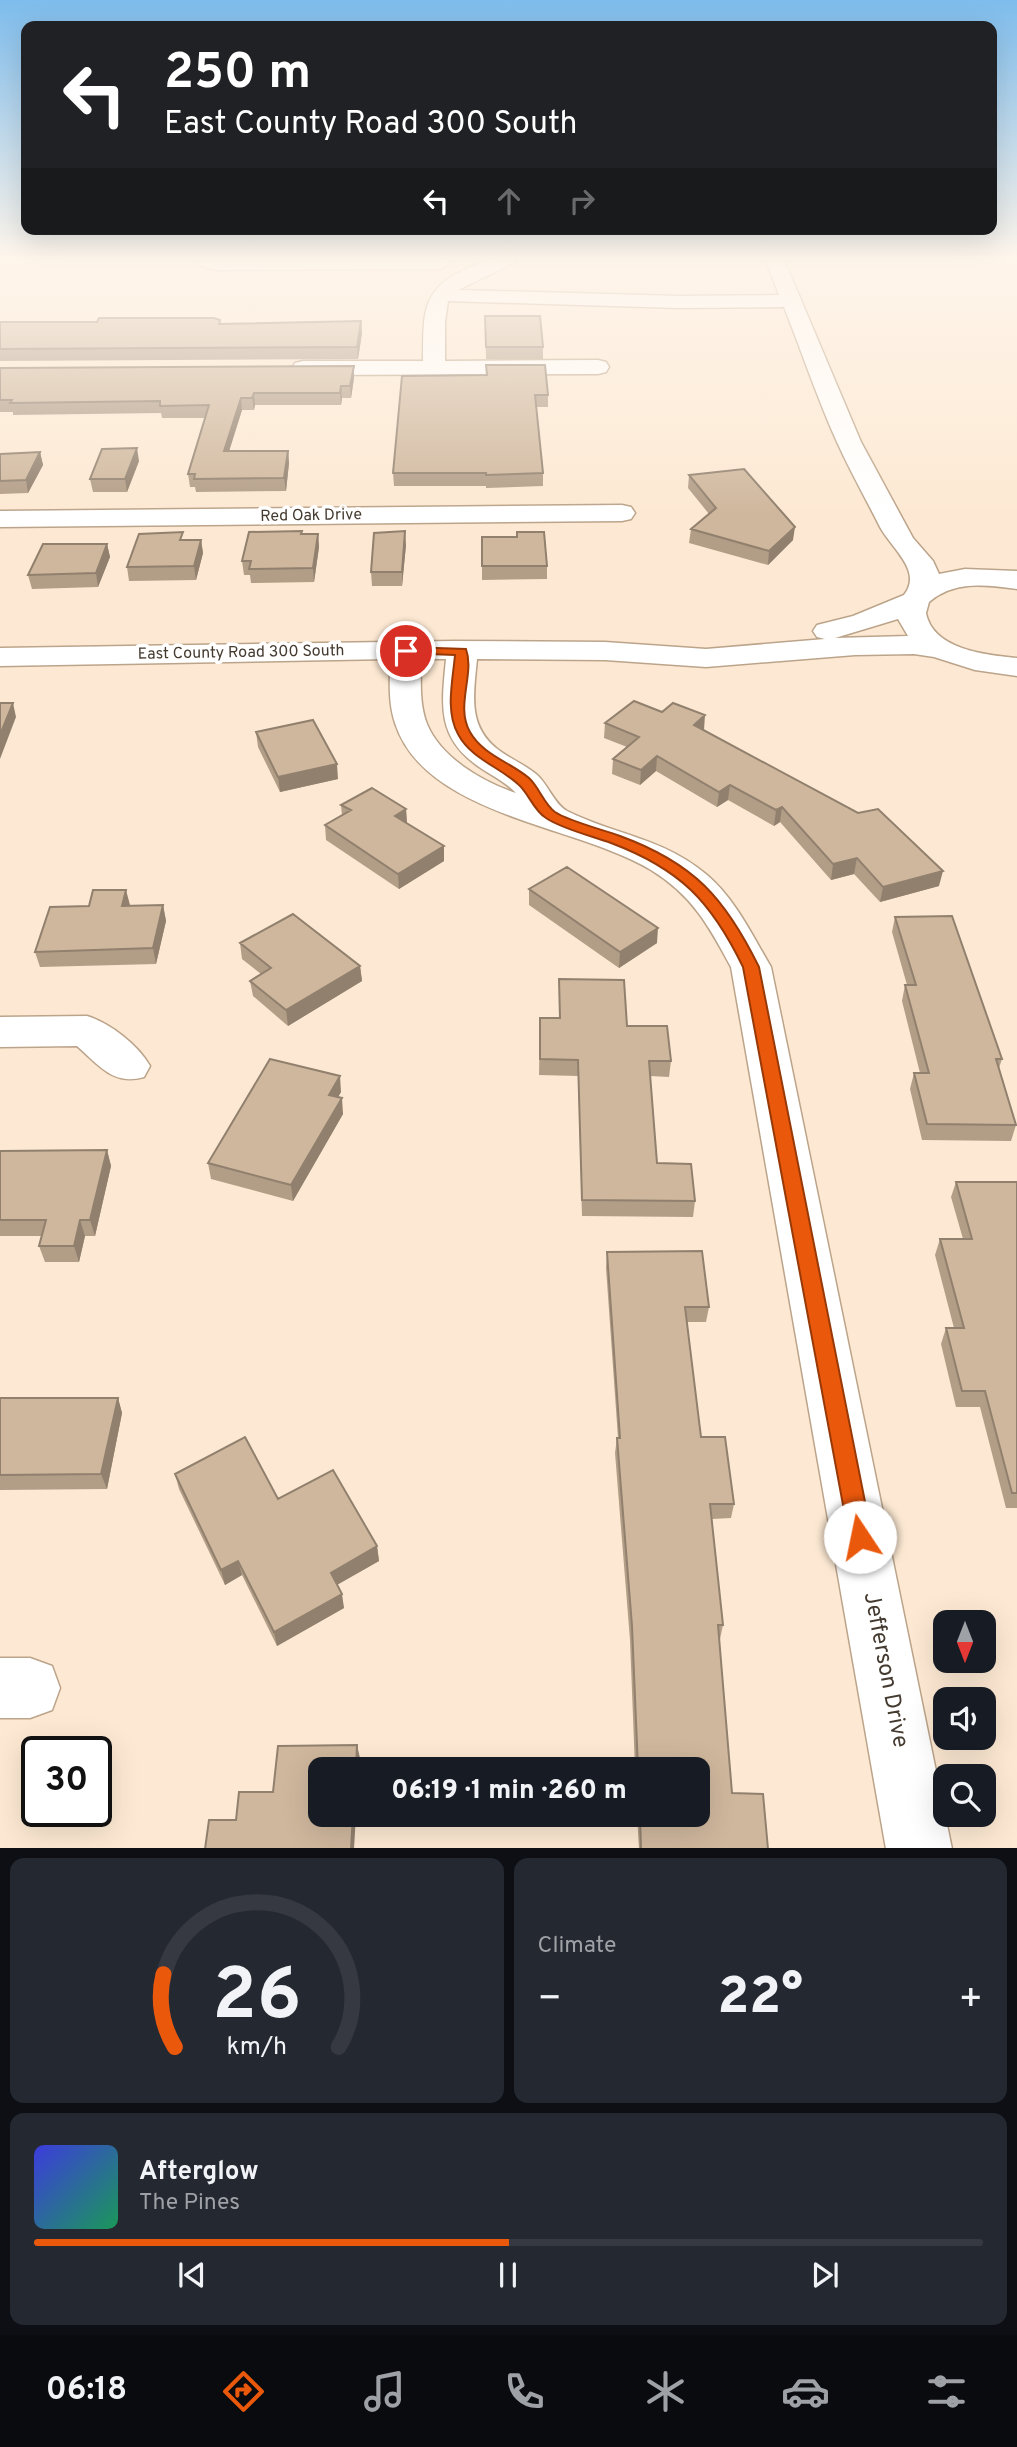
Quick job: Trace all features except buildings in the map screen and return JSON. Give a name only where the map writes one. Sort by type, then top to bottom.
[{"type":"street","points":[[434,368],[435,341]]},
{"type":"street","points":[[809,341],[849,442],[884,512],[901,541],[923,567],[926,577],[911,613],[915,626],[926,638],[943,649],[991,664],[1017,667]]},
{"type":"street","points":[[280,368],[598,367]]},
{"type":"street","points":[[884,512],[914,534],[943,550],[1017,580]]},
{"type":"street","name":"Red Oak Drive","points":[[0,519],[622,513]]},
{"type":"street","name":"East County Road 300 South","points":[[607,651],[703,639],[760,638],[835,630],[918,596],[941,582],[965,578],[1017,580]]},
{"type":"street","name":"East County Road 300 South","points":[[0,657],[607,651],[707,658],[894,642],[943,649]]},
{"type":"street","name":"Jefferson Drive","points":[[406,651],[405,695],[411,724],[420,743],[444,768],[477,791],[638,848],[665,862],[694,883],[718,908],[751,967],[919,1848]]},
{"type":"street","points":[[461,651],[457,708],[464,733],[484,755],[524,782],[550,815]]},
{"type":"street","points":[[420,743],[464,733]]},
{"type":"street","points":[[0,1032],[88,1031],[130,1066]]},
{"type":"route","points":[[406,651],[461,651],[457,708],[464,733],[484,755],[524,782],[550,815],[638,848],[665,862],[694,883],[718,908],[738,940],[751,967],[860,1537]]}]
